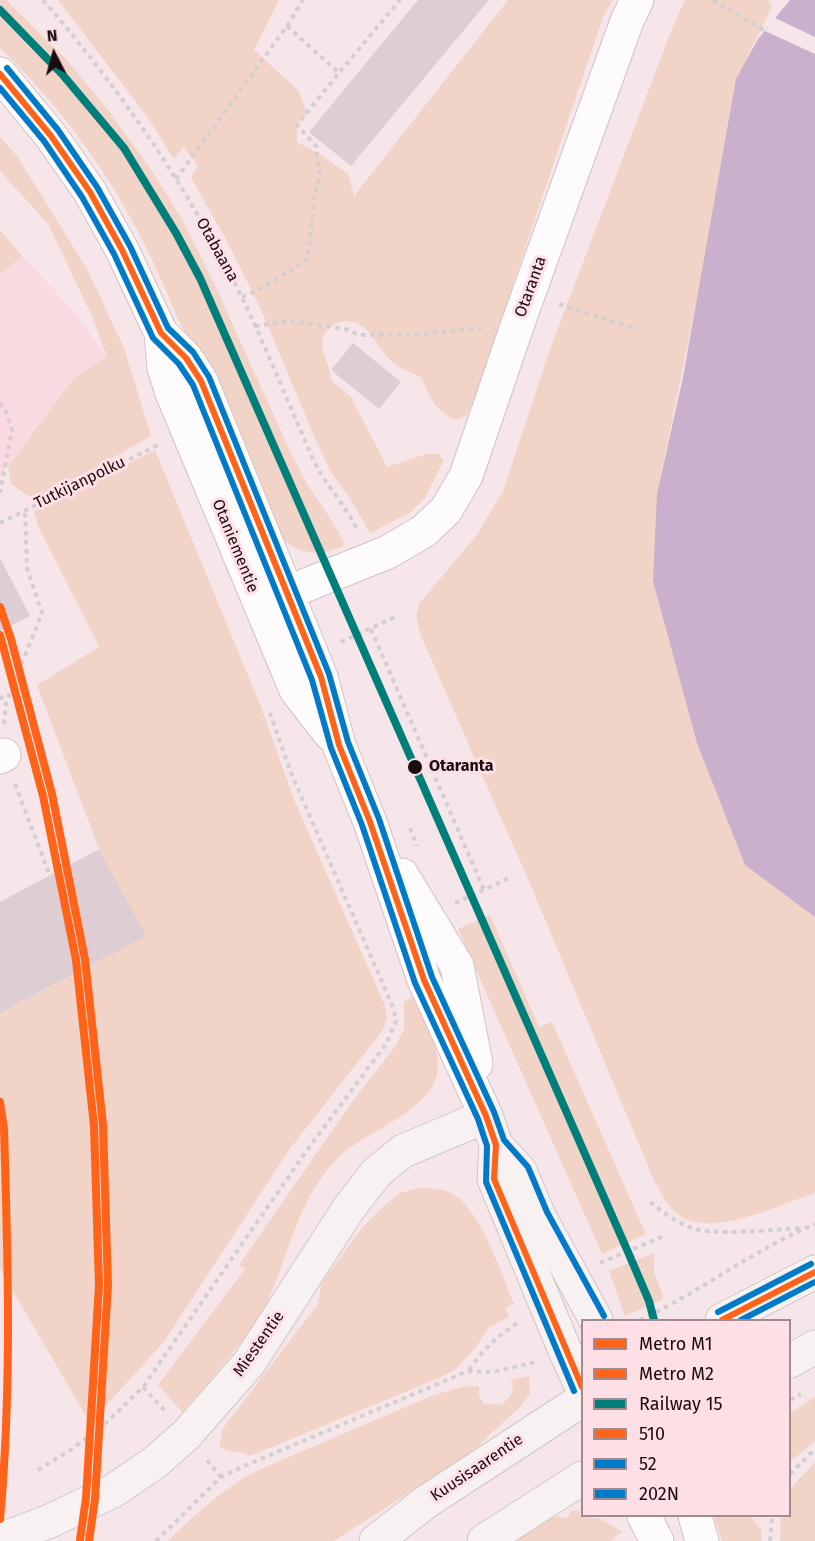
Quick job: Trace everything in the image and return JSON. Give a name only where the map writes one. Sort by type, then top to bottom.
[{"type":"main road","name":"Otaniementie","points":[[491,1130],[520,1171],[539,1216],[595,1319]]},
{"type":"main road","name":"Otaniementie","points":[[491,1130],[494,1179],[581,1385]]},
{"type":"main road","name":"Miestentie","points":[[0,1540],[50,1521],[113,1491],[154,1463],[186,1435],[249,1364],[349,1208],[377,1172],[403,1151],[491,1130]]},
{"type":"main road","points":[[724,1319],[815,1272]]},
{"type":"main road","points":[[791,1360],[815,1347]]},
{"type":"main road","name":"Kuusisaarentie","points":[[375,1541],[426,1502],[581,1401]]},
{"type":"main road","points":[[484,1541],[581,1479]]},
{"type":"street","name":"Otaranta","points":[[274,598],[388,552],[424,531],[446,510],[466,476],[517,326],[627,21],[637,0]]},
{"type":"street","name":"Otaniementie","points":[[0,74],[51,136],[90,192],[122,250],[160,333],[164,368],[172,393],[274,598],[296,690],[339,745],[370,822],[424,980],[491,1130]]},
{"type":"street","points":[[645,1517],[657,1541]]},
{"type":"street","points":[[696,1517],[702,1541]]},
{"type":"path","name":"Otabaana","points":[[43,0],[121,98],[202,222],[242,297],[315,464],[354,522]]},
{"type":"path","points":[[176,179],[287,26],[303,0]]},
{"type":"path","points":[[242,297],[264,287],[308,259],[314,199],[320,176],[316,146],[297,125],[400,0]]},
{"type":"path","points":[[713,0],[765,30]]},
{"type":"path","points":[[287,26],[339,73]]},
{"type":"path","points":[[550,301],[633,328]]},
{"type":"path","points":[[255,326],[291,321],[345,329],[360,335],[419,334],[517,326]]},
{"type":"path","points":[[0,403],[5,409],[12,430],[0,493]]},
{"type":"path","name":"Tutkijanpolku","points":[[0,523],[160,444],[164,454]]},
{"type":"path","points":[[25,510],[27,568],[42,613],[6,703],[2,756],[50,876]]},
{"type":"path","points":[[371,628],[484,890]]},
{"type":"path","points":[[0,696],[6,703]]},
{"type":"path","points":[[38,1470],[72,1449],[107,1422],[143,1387],[305,1153],[372,1065],[393,1032],[396,1021],[393,1007],[291,773],[267,707]]},
{"type":"path","points":[[650,1202],[663,1214],[692,1228],[727,1232],[806,1228]]},
{"type":"path","points":[[642,1319],[815,1224]]},
{"type":"path","points":[[156,1541],[221,1477],[251,1463],[468,1371],[492,1372],[566,1353]]},
{"type":"path","points":[[791,1472],[815,1449]]},
{"type":"path","points":[[767,1517],[770,1522]]},
{"type":"path","points":[[770,1541],[771,1517]]},
{"type":"shaded area","points":[[0,0],[6,0],[67,60],[109,111],[152,171],[182,219],[213,281],[307,484],[345,545],[321,553],[313,553],[299,550],[284,541],[202,373],[151,257],[129,215],[97,163],[61,114],[0,48]]},
{"type":"shaded area","points":[[58,0],[279,0],[254,50],[299,91],[307,113],[297,125],[297,142],[317,152],[348,174],[354,196],[508,0],[613,0],[603,17],[467,415],[456,420],[442,412],[430,397],[421,377],[396,365],[365,328],[357,323],[348,321],[335,324],[324,335],[323,346],[331,380],[351,397],[387,467],[426,454],[438,454],[444,460],[425,498],[411,512],[370,533],[348,495],[332,474],[262,312],[228,243],[191,177],[198,166],[184,147],[174,159],[146,115]]},
{"type":"shaded area","points":[[685,0],[768,0],[772,7],[744,63],[758,39],[701,279],[657,494],[815,775],[815,1193],[747,1217],[710,1223],[694,1222],[680,1216],[668,1203],[653,1178],[534,893],[421,636],[416,616],[419,604],[476,536],[503,491],[549,352],[673,26]]},
{"type":"shaded area","points":[[790,0],[815,0],[815,917],[745,865],[697,743],[653,581],[657,494],[683,377],[736,79],[758,39]]},
{"type":"shaded area","points":[[0,137],[17,156],[87,269],[124,348],[151,436],[96,468],[33,499],[11,484],[8,466],[74,378],[107,357],[92,316],[48,224],[0,171]]},
{"type":"shaded area","points":[[0,230],[71,308],[107,357],[74,378],[0,475]]},
{"type":"shaded area","points":[[0,230],[22,256],[0,274]]},
{"type":"shaded area","points":[[155,450],[261,707],[295,802],[384,1003],[387,1018],[382,1031],[289,1150],[163,1343],[90,1423],[0,1269],[0,1013],[145,936],[99,849],[37,685],[99,647],[38,526],[34,511]]},
{"type":"shaded area","points":[[490,915],[539,1027],[552,1022],[646,1234],[602,1254],[458,929]]},
{"type":"shaded area","points":[[413,997],[431,1034],[437,1055],[437,1074],[432,1087],[422,1100],[409,1110],[349,1148],[323,1175],[301,1214],[270,1297],[258,1321],[182,1412],[158,1385],[245,1269],[239,1265],[352,1102],[397,1044],[404,1029],[404,1002]]},
{"type":"shaded area","points":[[419,1188],[439,1189],[451,1193],[472,1213],[489,1243],[514,1304],[505,1308],[509,1317],[488,1328],[477,1346],[456,1369],[439,1378],[250,1456],[228,1451],[219,1446],[223,1428],[318,1304],[321,1284],[362,1228],[400,1193]]},
{"type":"shaded area","points":[[654,1253],[654,1272],[663,1296],[662,1300],[625,1316],[609,1271]]},
{"type":"shaded area","points":[[529,1376],[530,1394],[521,1406],[464,1459],[334,1541],[168,1541],[230,1487],[254,1472],[434,1395],[462,1387],[479,1386],[479,1396],[484,1404],[501,1405],[511,1394],[513,1388],[511,1380]]},
{"type":"shaded area","points":[[815,1397],[815,1441],[791,1461],[791,1412]]},
{"type":"shaded area","points":[[815,1462],[815,1541],[780,1541],[781,1517],[791,1517],[791,1488]]},
{"type":"shaded area","points":[[571,1511],[579,1511],[581,1517],[601,1519],[622,1532],[611,1541],[515,1541],[552,1516],[568,1518]]},
{"type":"shaded area","points":[[714,1517],[752,1517],[761,1530],[762,1541],[722,1541]]},
{"type":"pier","points":[[775,18],[815,37],[815,54],[765,31]]},
{"type":"building","points":[[418,0],[489,0],[351,166],[309,132]]},
{"type":"building","points":[[353,343],[401,382],[379,409],[331,370]]},
{"type":"building","points":[[0,558],[30,616],[0,631]]},
{"type":"building","points":[[99,849],[146,936],[0,1013],[0,902]]},
{"type":"metro line","name":"M1","points":[[0,607],[11,639],[52,794],[85,959],[103,1125],[108,1285],[95,1499],[89,1541]]},
{"type":"metro line","name":"M2","points":[[0,635],[43,796],[76,960],[94,1126],[99,1285],[86,1498],[80,1540]]},
{"type":"metro line","name":"M1","points":[[0,1102],[4,1129],[8,1324],[6,1422],[0,1519]]},
{"type":"rail line","name":"15","points":[[0,10],[62,74],[124,148],[176,233],[200,278],[628,1252],[649,1301],[654,1319]]},
{"type":"transit line","name":"202N","points":[[7,68],[58,130],[97,187],[130,246],[168,328],[193,352],[209,377],[329,674],[348,742],[379,819],[432,977],[494,1112],[504,1140],[528,1167],[547,1212],[604,1316]]},
{"type":"transit line","name":"510","points":[[0,74],[51,136],[90,192],[122,250],[161,333],[186,358],[201,381],[321,677],[339,745],[370,822],[424,980],[486,1116],[496,1145],[494,1179],[581,1385]]},
{"type":"transit line","name":"52","points":[[0,88],[44,141],[82,197],[114,254],[153,338],[179,364],[193,385],[312,680],[331,748],[362,825],[415,983],[478,1119],[487,1146],[486,1182],[574,1391]]},
{"type":"transit line","name":"202N","points":[[718,1312],[811,1264]]},
{"type":"transit line","name":"510","points":[[724,1319],[815,1272]]},
{"type":"transit line","name":"52","points":[[743,1319],[815,1282]]},
{"type":"place","name":"Otaranta","points":[[415,767]]}]
